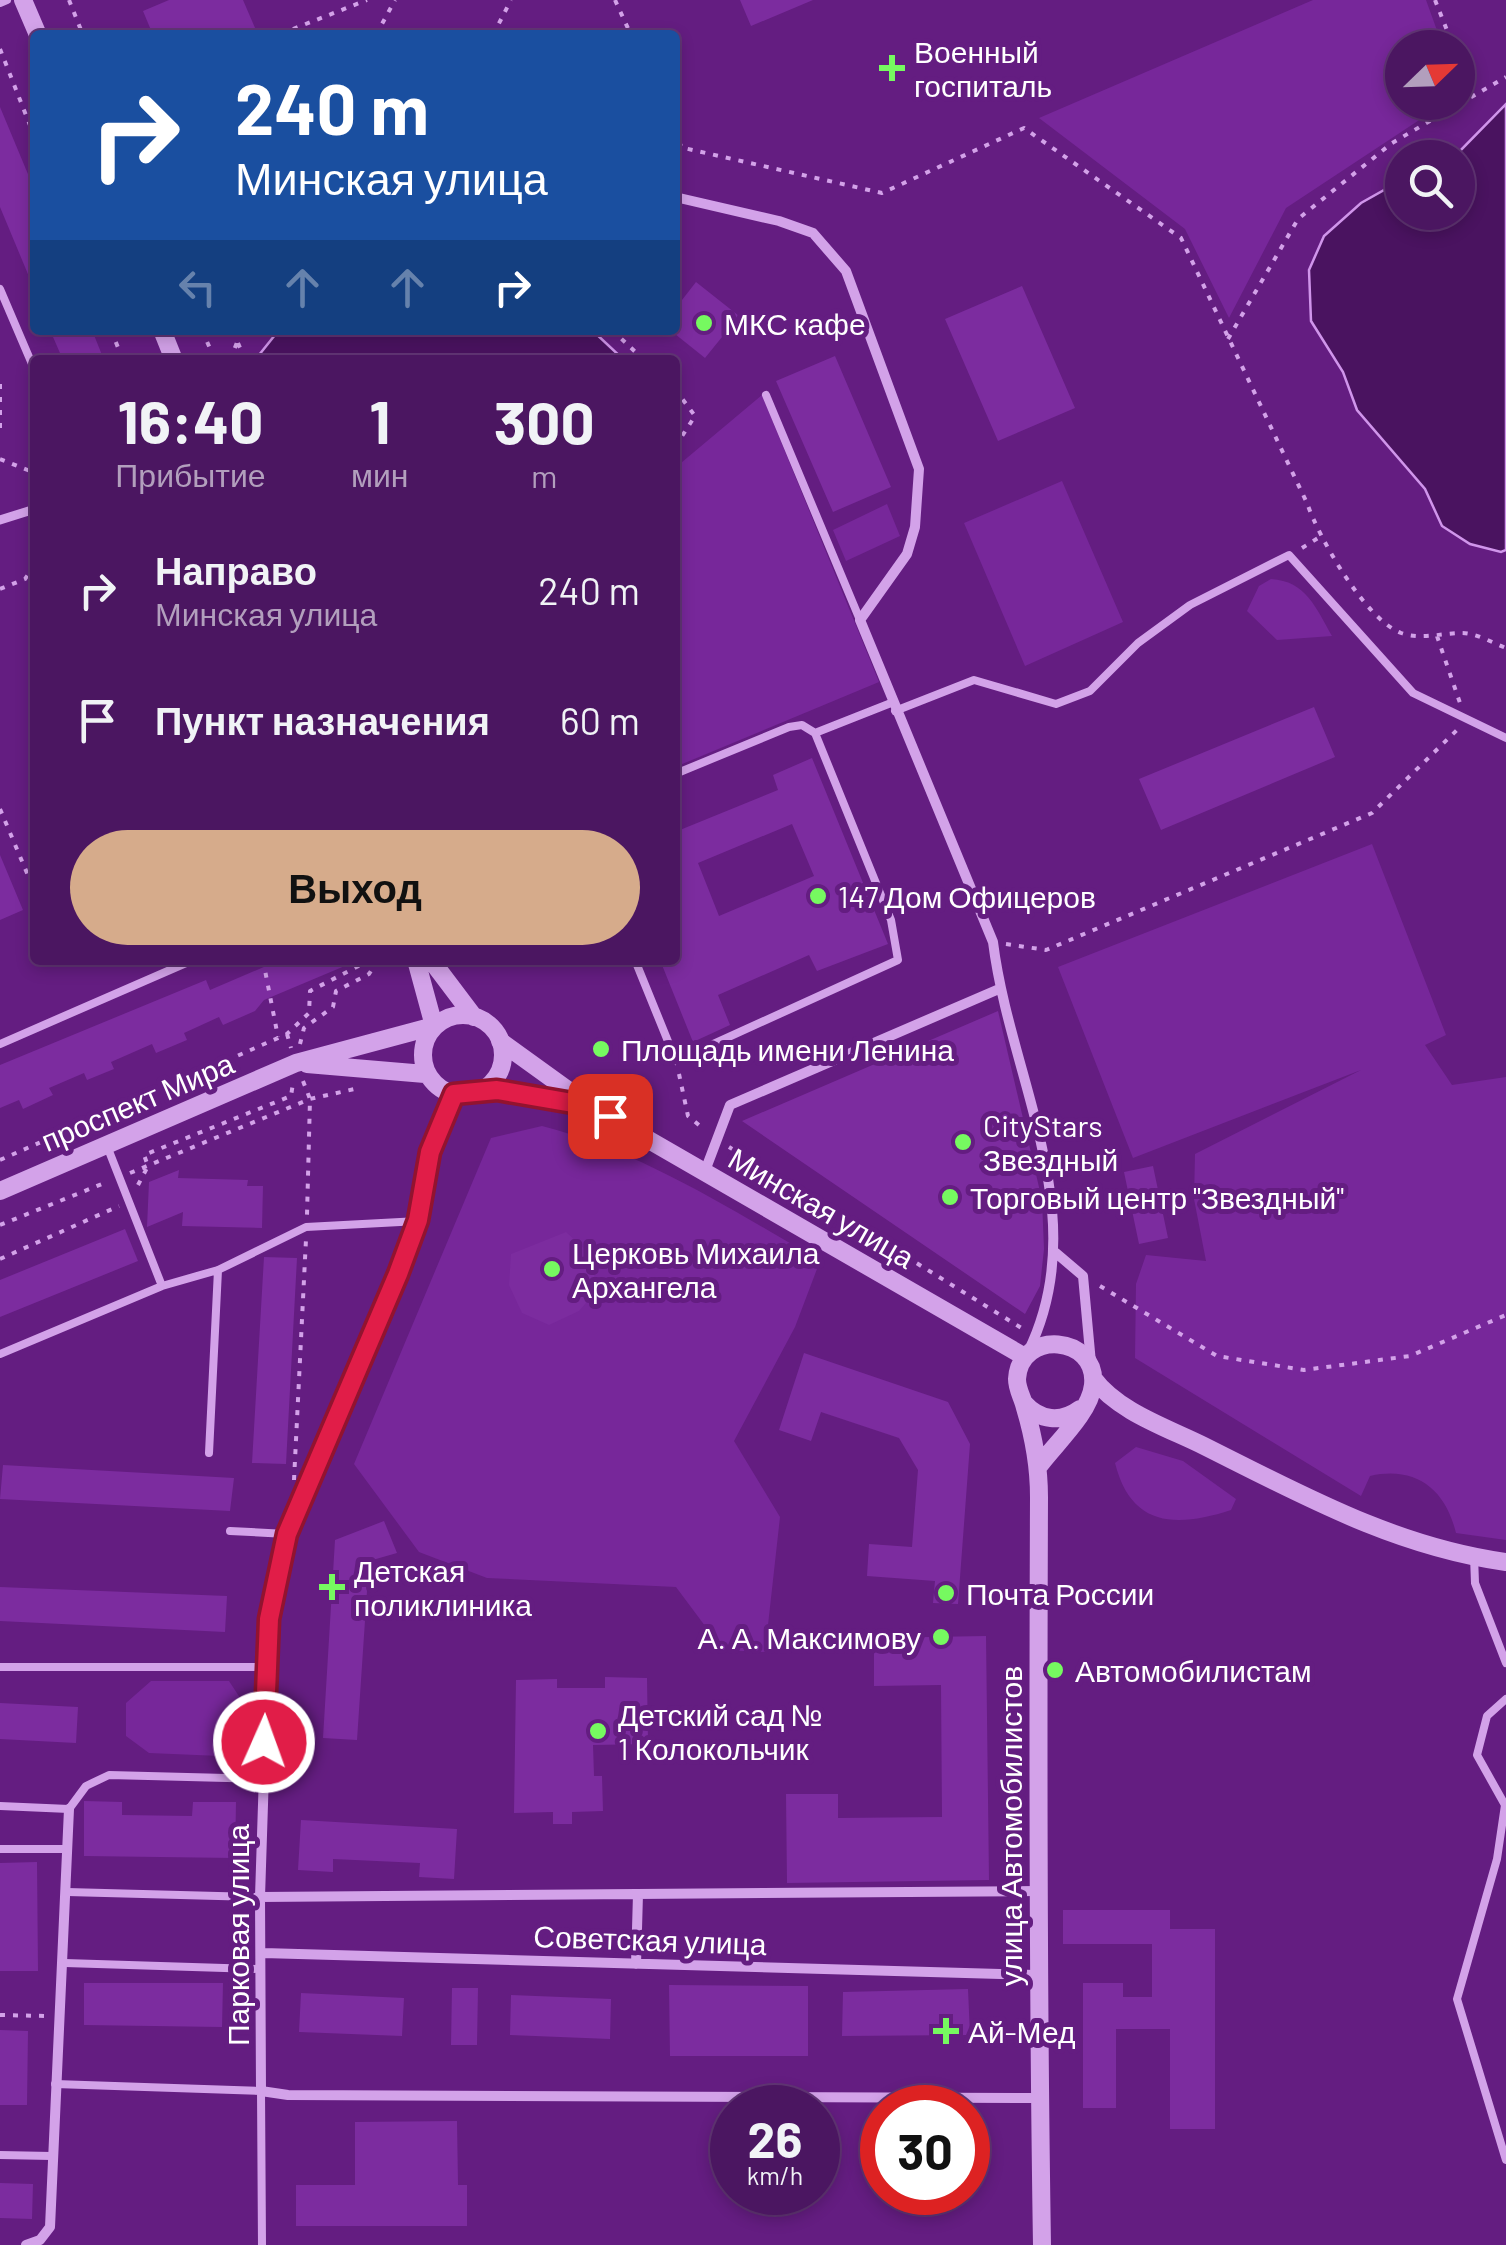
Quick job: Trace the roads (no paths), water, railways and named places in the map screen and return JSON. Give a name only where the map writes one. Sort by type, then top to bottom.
[{"type":"street","points":[[23,0],[36,30]]},
{"type":"street","points":[[680,197],[779,220],[813,233],[846,271],[920,469],[915,527],[908,554],[860,620],[993,942],[999,989],[1045,1148],[1056,1254],[1036,1336],[1017,1380],[1024,1403],[1049,1418],[1068,1416],[1086,1402],[1134,1412],[1349,1518],[1419,1544],[1506,1562]]},
{"type":"street","points":[[0,520],[30,511]]},
{"type":"street","points":[[417,965],[434,1026]]},
{"type":"street","points":[[435,965],[474,1016],[490,1026],[500,1041],[502,1063],[483,1090],[444,1092],[425,1074],[424,1041],[434,1026],[448,1018],[474,1016]]},
{"type":"street","points":[[705,1171],[730,1106],[999,989]]},
{"type":"street","name":"проспект Мира","points":[[0,1191],[296,1064],[434,1026]]},
{"type":"street","name":"Минская улица","points":[[500,1041],[590,1106],[1025,1358]]},
{"type":"street","name":"проспект Мира","points":[[296,1064],[425,1074]]},
{"type":"street","name":"Минская улица","points":[[483,1090],[590,1106]]},
{"type":"street","name":"Парковая улица","points":[[261,2091],[260,1897],[269,1619],[287,1534],[418,1220],[430,1152],[454,1094]]},
{"type":"street","points":[[1039,1466],[1086,1402],[1093,1376],[1083,1276],[1056,1254]]},
{"type":"street","points":[[1025,1358],[1046,1344],[1070,1346],[1088,1362],[1093,1376],[1134,1412]]},
{"type":"street","name":"улица Автомобилистов","points":[[1024,1403],[1039,1466],[1036,1975],[1042,2245]]},
{"type":"street","points":[[26,2245],[40,2240],[50,2226],[69,1809]]},
{"type":"street","points":[[260,1897],[1037,1891]]},
{"type":"street","points":[[636,1964],[638,1894]]},
{"type":"street","name":"Советская улица","points":[[262,1953],[1036,1975]]},
{"type":"street","points":[[261,2091],[288,2096],[1040,2098]]},
{"type":"lane","points":[[0,3],[8,0]]},
{"type":"lane","points":[[0,289],[30,360]]},
{"type":"lane","points":[[766,395],[860,620]]},
{"type":"lane","points":[[815,733],[974,680],[1056,704],[1073,698],[1090,691],[1138,643],[1190,605],[1289,556],[1413,693],[1506,738]]},
{"type":"lane","points":[[637,965],[676,1061],[898,960],[891,920],[815,733],[802,725],[789,727],[680,772]]},
{"type":"lane","points":[[0,1044],[182,965]]},
{"type":"lane","points":[[106,1144],[162,1286]]},
{"type":"lane","points":[[0,1354],[162,1286],[218,1270],[306,1227],[418,1220]]},
{"type":"lane","points":[[209,1453],[218,1270]]},
{"type":"lane","points":[[230,1531],[287,1534]]},
{"type":"lane","points":[[1474,1556],[1475,1583],[1506,1663]]},
{"type":"lane","points":[[0,1667],[266,1667]]},
{"type":"lane","points":[[1506,1699],[1487,1716],[1477,1755],[1505,1805],[1497,1859],[1457,1999],[1506,2160]]},
{"type":"lane","points":[[0,1806],[69,1809],[86,1786],[109,1775],[263,1779]]},
{"type":"lane","points":[[0,1850],[68,1849]]},
{"type":"lane","points":[[67,1892],[260,1897]]},
{"type":"lane","points":[[64,1963],[260,1969]]},
{"type":"lane","points":[[54,2084],[261,2091],[262,2245]]},
{"type":"lane","points":[[0,2155],[52,2156]]},
{"type":"place","name":"Военный госпиталь","points":[[892,68]]},
{"type":"place","name":"МКС кафе","points":[[704,323]]},
{"type":"place","name":"147 Дом Офицеров","points":[[818,896]]},
{"type":"place","name":"Площадь имени Ленина","points":[[601,1049]]},
{"type":"place","name":"CityStars Звездный","points":[[963,1142]]},
{"type":"place","name":"Торговый центр \"Звездный\"","points":[[950,1197]]},
{"type":"place","name":"Церковь Михаила Архангела","points":[[552,1269]]},
{"type":"place","name":"Детская поликлиника","points":[[332,1587]]},
{"type":"place","name":"Почта России","points":[[946,1593]]},
{"type":"place","name":"А. А. Максимову","points":[[941,1637]]},
{"type":"place","name":"Автомобилистам","points":[[1055,1670]]},
{"type":"place","name":"Детский сад № 1 Колокольчик","points":[[598,1731]]},
{"type":"place","name":"Ай-Мед","points":[[946,2031]]}]
